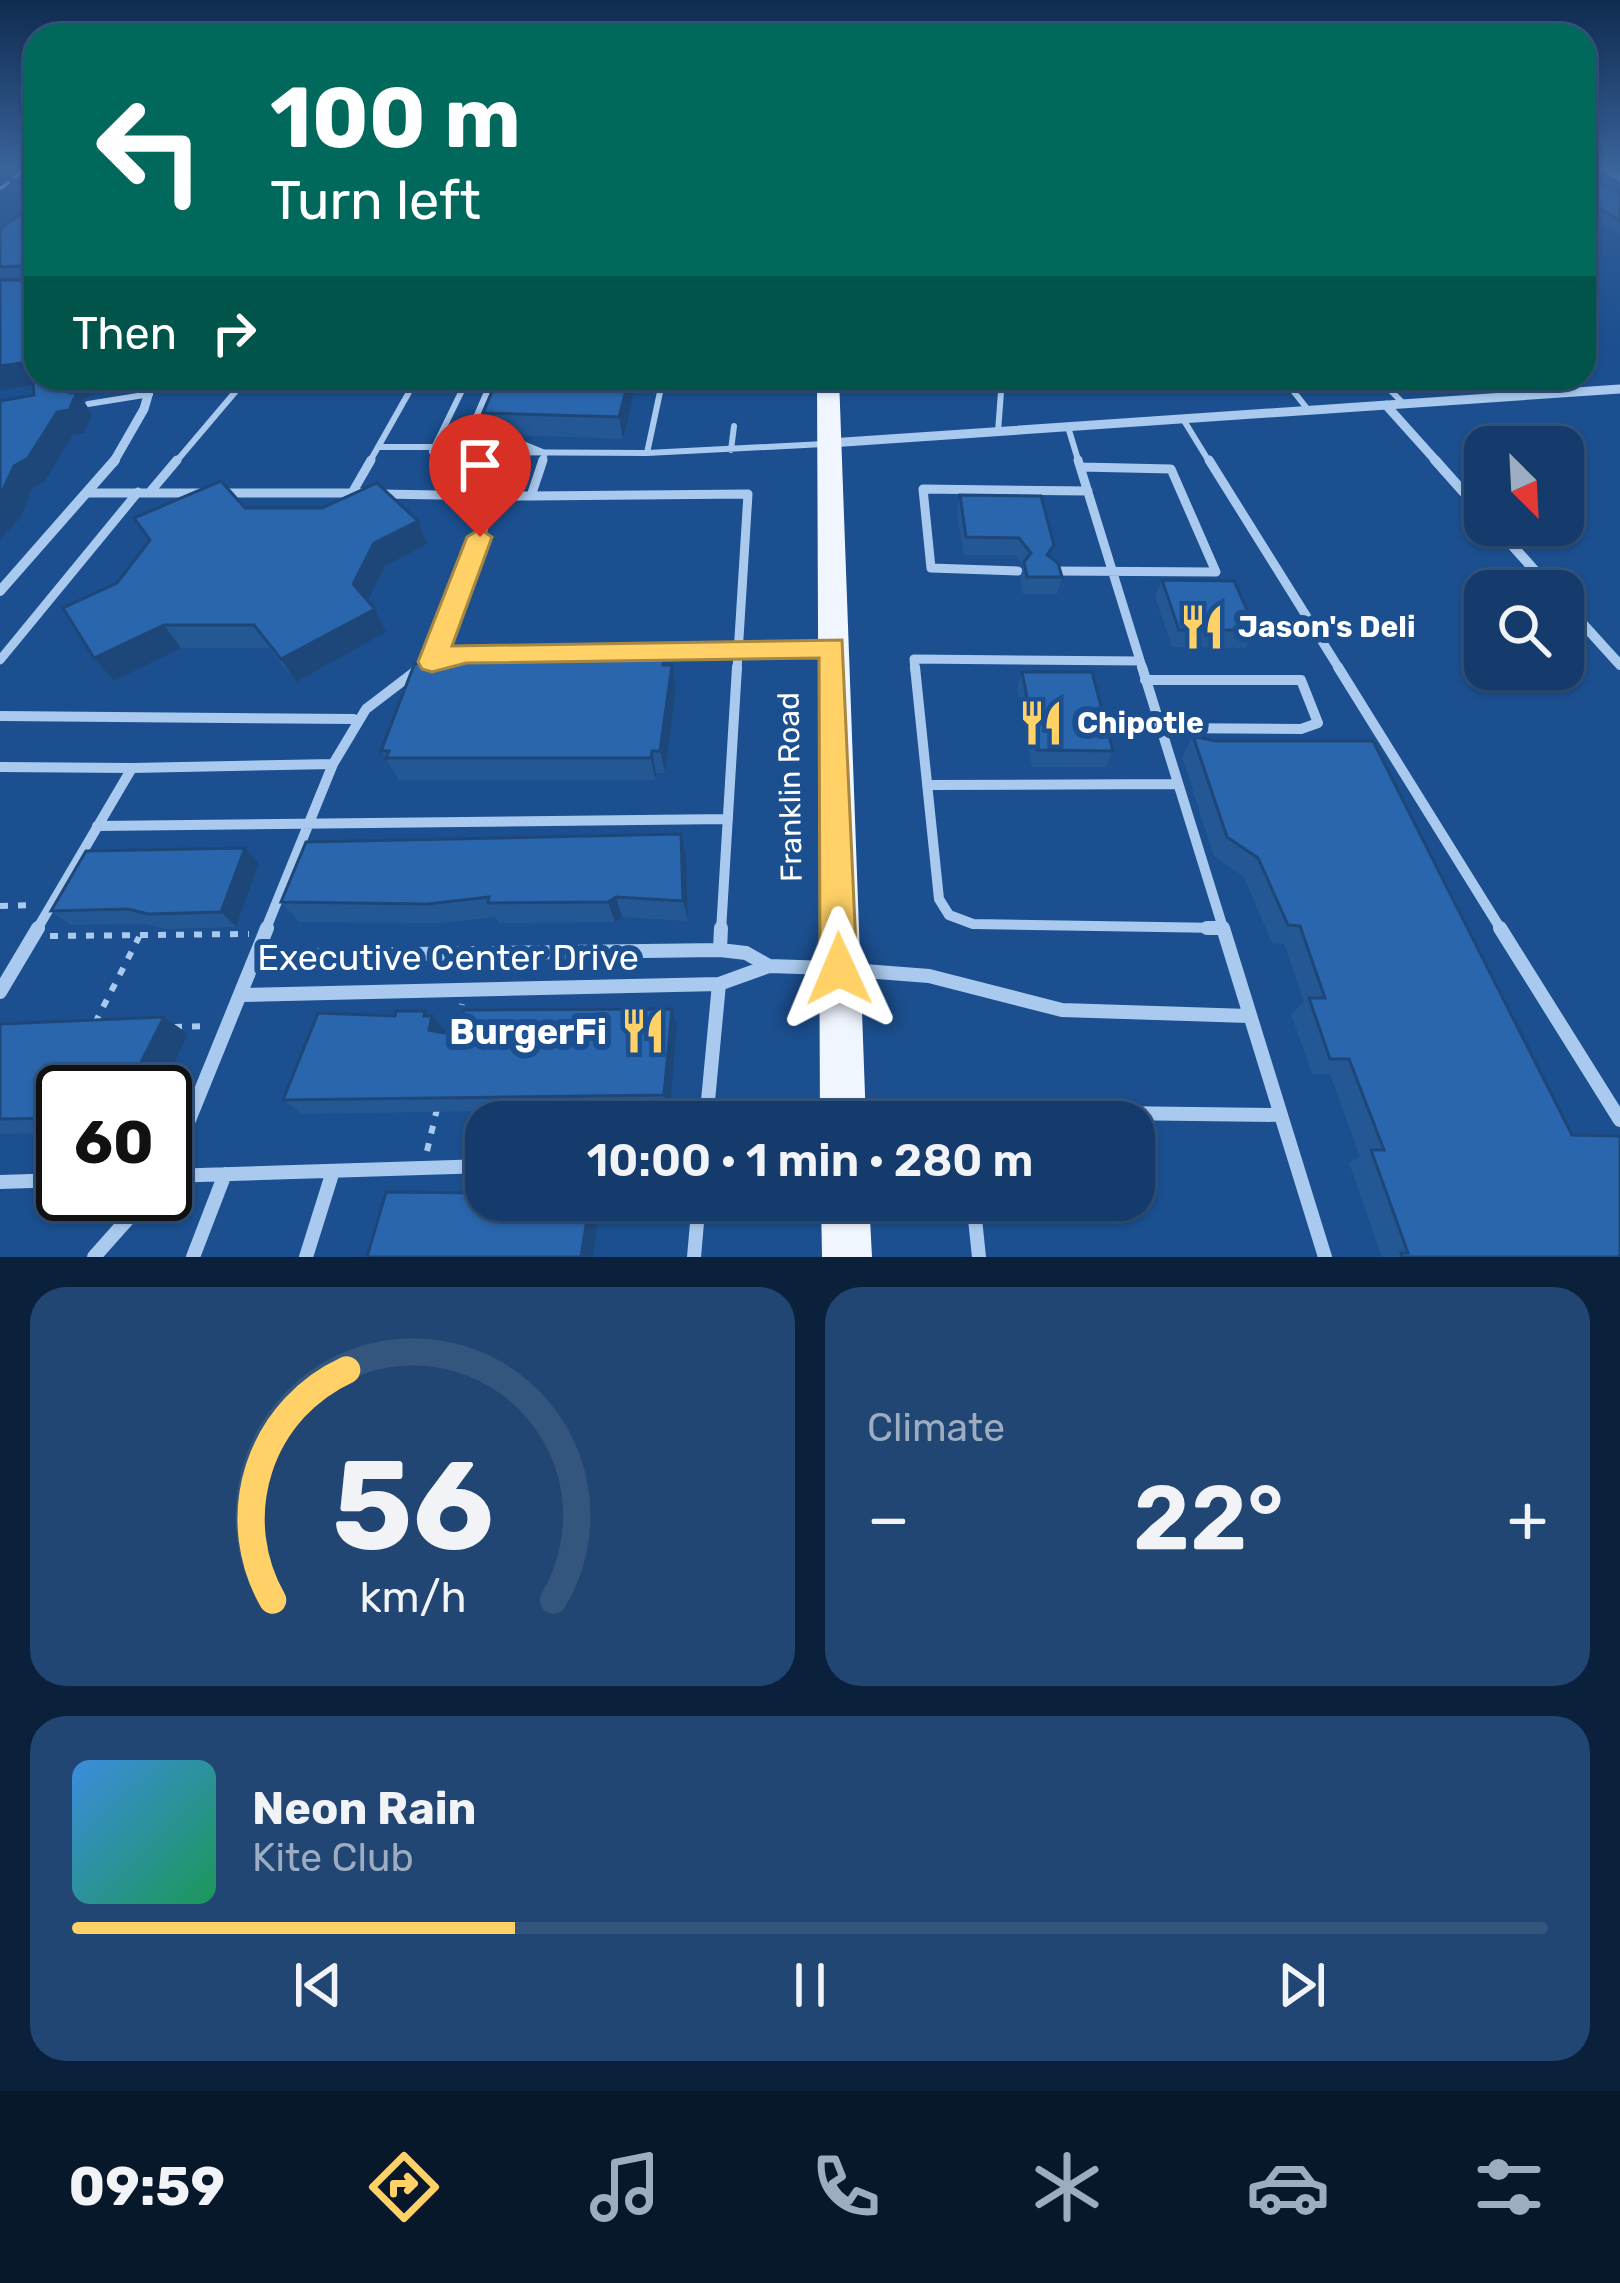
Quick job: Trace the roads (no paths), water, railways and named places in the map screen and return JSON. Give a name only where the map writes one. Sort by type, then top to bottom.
[{"type":"main road","name":"Franklin Road","points":[[828,390],[842,1101]]},
{"type":"main road","points":[[846,1221],[847,1257]]},
{"type":"street","points":[[0,591],[134,434],[151,390]]},
{"type":"street","points":[[830,443],[1593,390]]},
{"type":"street","points":[[1386,405],[1464,492]]},
{"type":"street","points":[[1512,546],[1534,570]]},
{"type":"street","points":[[1584,625],[1620,665]]},
{"type":"lane","points":[[0,660],[236,390]]},
{"type":"lane","points":[[352,493],[410,390]]},
{"type":"lane","points":[[462,390],[432,452],[646,453],[830,443]]},
{"type":"lane","points":[[460,452],[488,390]]},
{"type":"lane","points":[[646,453],[660,390]]},
{"type":"lane","points":[[998,432],[1001,390]]},
{"type":"lane","points":[[1292,390],[1309,411]]},
{"type":"lane","points":[[1390,390],[1404,404]]},
{"type":"lane","points":[[88,404],[150,394]]},
{"type":"lane","points":[[449,418],[476,418]]},
{"type":"lane","points":[[1183,419],[1620,1120]]},
{"type":"lane","points":[[731,450],[734,426]]},
{"type":"lane","points":[[1068,427],[1324,1257]]},
{"type":"lane","points":[[465,442],[518,442],[545,453]]},
{"type":"lane","points":[[378,447],[435,447]]},
{"type":"lane","points":[[532,496],[545,453]]},
{"type":"lane","points":[[1051,571],[1216,572],[1172,469],[1081,467]]},
{"type":"lane","points":[[1018,571],[931,568],[923,489],[1088,491]]},
{"type":"lane","points":[[87,493],[748,494],[720,950]]},
{"type":"lane","points":[[432,662],[496,496]]},
{"type":"lane","points":[[257,956],[354,719],[382,689],[432,662],[466,652],[832,647]]},
{"type":"lane","points":[[1139,661],[914,658],[939,899],[955,919],[979,924],[1222,928]]},
{"type":"lane","points":[[1145,680],[1301,680],[1318,723],[1301,729],[1159,728]]},
{"type":"lane","points":[[0,716],[354,719]]},
{"type":"lane","points":[[0,766],[333,764]]},
{"type":"lane","points":[[0,992],[132,768]]},
{"type":"lane","points":[[927,784],[1176,784]]},
{"type":"lane","points":[[98,826],[728,819]]},
{"type":"lane","name":"Executive Center Drive","points":[[720,950],[746,953],[770,966],[719,984],[242,995],[257,956],[720,950]]},
{"type":"lane","points":[[770,966],[929,976],[1062,1010],[1249,1016]]},
{"type":"lane","points":[[708,1101],[719,984]]},
{"type":"lane","points":[[192,1114],[242,995]]},
{"type":"lane","points":[[1155,1113],[1280,1115]]},
{"type":"lane","points":[[192,1176],[465,1167]]},
{"type":"lane","points":[[306,1257],[333,1171]]},
{"type":"lane","points":[[193,1257],[225,1174]]},
{"type":"lane","points":[[0,1182],[36,1181]]},
{"type":"lane","points":[[94,1257],[125,1221]]},
{"type":"lane","points":[[694,1257],[697,1221]]},
{"type":"lane","points":[[975,1221],[979,1257]]},
{"type":"place","name":"Jason's Deli","points":[[1202,627]]},
{"type":"place","name":"Chipotle","points":[[1041,723]]},
{"type":"place","name":"BurgerFi","points":[[643,1031]]}]
